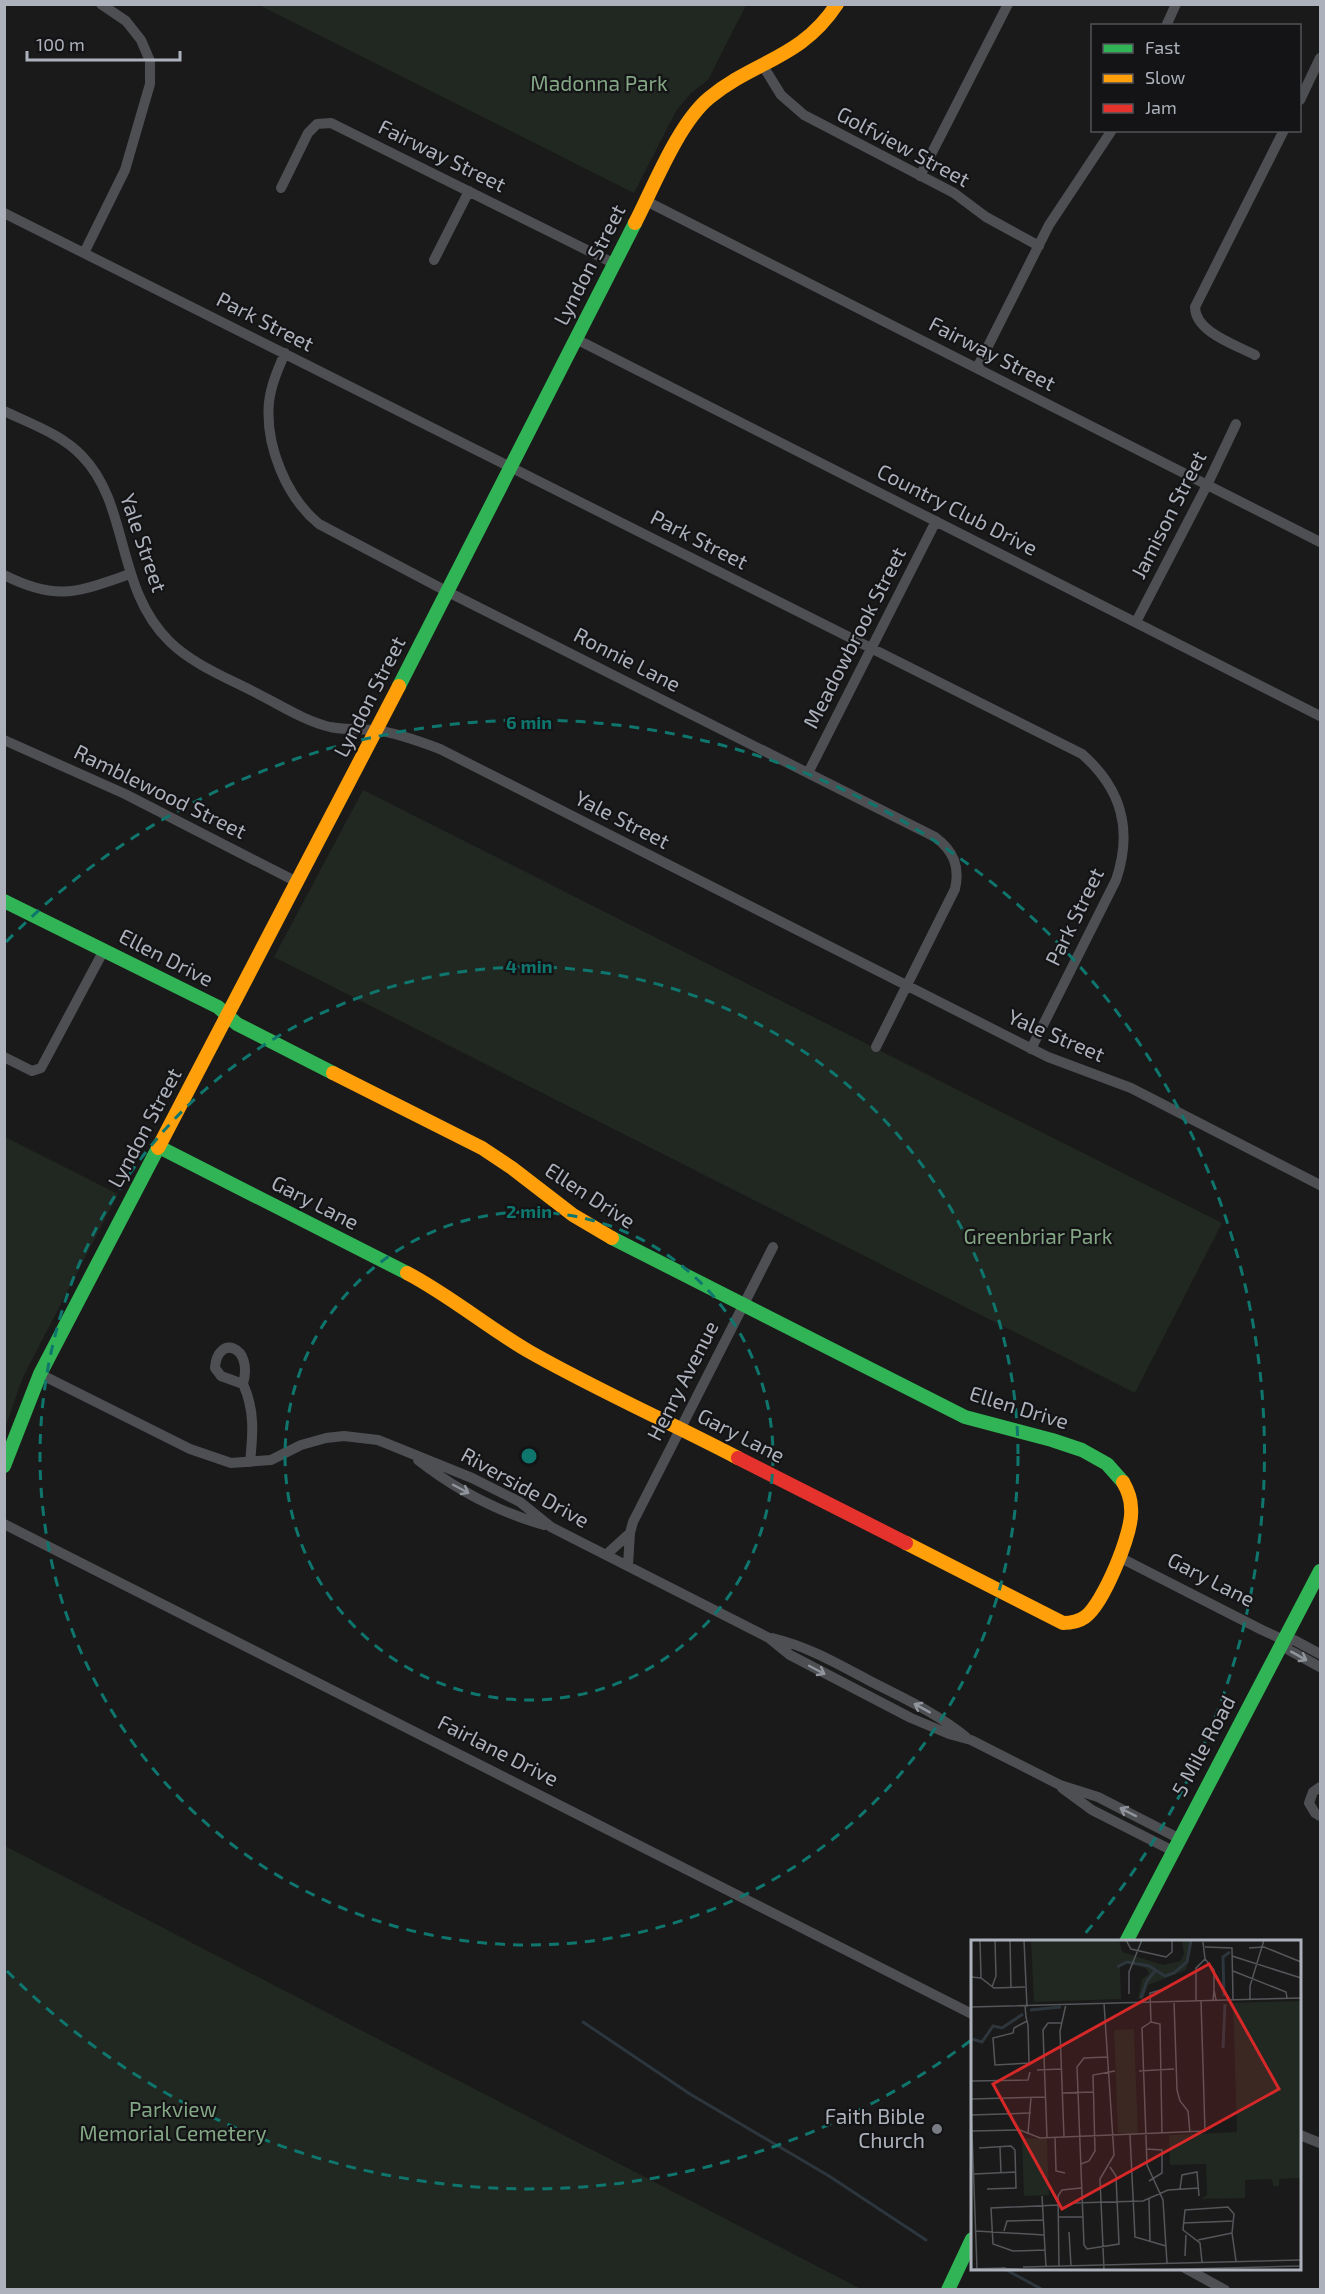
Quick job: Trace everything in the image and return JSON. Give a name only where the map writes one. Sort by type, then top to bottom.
[{"type":"street","points":[[84,253],[124,170],[150,84],[150,61],[141,40],[119,15],[101,4]]},
{"type":"street","name":"Lyndon Street","points":[[4,1466],[40,1374],[448,592],[675,144],[696,110],[726,86],[807,41],[821,27],[837,4]]},
{"type":"street","points":[[920,176],[1008,4]]},
{"type":"street","points":[[1167,24],[1176,4]]},
{"type":"street","points":[[1301,96],[1320,58]]},
{"type":"street","name":"Golfview Street","points":[[763,66],[781,95],[804,116],[954,193],[986,217],[1039,246]]},
{"type":"street","name":"Fairway Street","points":[[281,188],[308,133],[317,124],[327,122],[615,264]]},
{"type":"street","points":[[977,368],[1039,246],[1064,202],[1111,132]]},
{"type":"street","points":[[1255,355],[1206,330],[1196,317],[1196,303],[1283,132]]},
{"type":"street","points":[[434,260],[469,191]]},
{"type":"street","name":"Fairway Street","points":[[646,201],[1320,542]]},
{"type":"street","name":"Park Street","points":[[4,213],[1082,754],[1103,775],[1116,797],[1122,816],[1125,837],[1124,852],[1116,880],[1031,1049]]},
{"type":"street","name":"Country Club Drive","points":[[576,339],[1320,716]]},
{"type":"street","name":"Ronnie Lane","points":[[285,354],[272,385],[269,417],[279,468],[295,498],[311,517],[327,529],[935,837],[948,848],[955,860],[957,870],[955,889],[907,986]]},
{"type":"street","name":"Yale Street","points":[[4,411],[65,441],[77,450],[94,469],[108,496],[130,574],[139,597],[153,622],[172,644],[191,658],[311,721],[346,730],[376,730],[418,741],[448,753],[1031,1049],[1131,1088],[1320,1185]]},
{"type":"street","name":"Jamison Street","points":[[1136,622],[1236,424]]},
{"type":"street","name":"Meadowbrook Street","points":[[808,773],[936,521]]},
{"type":"street","points":[[4,575],[35,589],[64,593],[82,590],[130,574]]},
{"type":"street","name":"Ramblewood Street","points":[[4,740],[125,794],[297,882]]},
{"type":"street","name":"Ellen Drive","points":[[4,901],[218,1007],[237,1024],[482,1148],[506,1163],[557,1204],[586,1223],[965,1417],[1065,1444],[1105,1462],[1123,1479],[1129,1492],[1132,1509],[1126,1543],[1119,1557]]},
{"type":"street","points":[[4,1057],[32,1071],[41,1068],[104,950]]},
{"type":"street","points":[[876,1047],[907,986]]},
{"type":"street","name":"Gary Lane","points":[[159,1147],[412,1275],[463,1307],[496,1332],[532,1353],[1063,1623],[1078,1622],[1090,1615],[1119,1557],[1284,1640]]},
{"type":"street","name":"Henry Avenue","points":[[628,1565],[633,1522],[773,1247]]},
{"type":"street","name":"Riverside Drive","points":[[40,1374],[204,1455],[231,1463],[271,1460],[301,1445],[344,1436],[378,1440],[413,1456],[446,1466],[520,1502],[550,1527],[769,1638],[790,1655],[911,1718],[949,1734],[971,1740],[1060,1785],[1092,1810],[1176,1845]]},
{"type":"street","points":[[243,1384],[253,1416],[254,1433],[250,1462]]},
{"type":"street","name":"Fairlane Drive","points":[[4,1524],[971,2013]]},
{"type":"street","name":"Henry Avenue","points":[[607,1554],[630,1533]]},
{"type":"street","name":"5 Mile Road","points":[[1127,1940],[1320,1571]]},
{"type":"street","points":[[1320,1654],[1294,1640],[1284,1640],[1289,1650],[1320,1667]]},
{"type":"street","points":[[1320,1787],[1313,1792],[1309,1803],[1315,1813],[1320,1816]]},
{"type":"street","points":[[1301,2136],[1320,2143]]},
{"type":"street","points":[[948,2289],[971,2241]]},
{"type":"street","points":[[1189,2270],[1225,2289]]},
{"type":"green space","name":"Madonna Park","points":[[259,5],[746,5],[708,80],[691,93],[676,111],[634,193]]},
{"type":"green space","name":"Greenbriar Park","points":[[363,790],[1222,1223],[1135,1393],[274,957]]},
{"type":"green space","points":[[5,1137],[118,1194],[23,1377],[5,1428]]},
{"type":"green space","name":"Parkview Memorial Cemetery","points":[[5,1846],[861,2289],[5,2289]]},
{"type":"waterway","points":[[583,2022],[690,2094],[829,2176],[926,2240]]},
{"type":"waterway","points":[[1007,2270],[1043,2290]]},
{"type":"traffic: fast","points":[[399,686],[635,223]]},
{"type":"traffic: fast","points":[[4,901],[218,1007],[237,1024],[333,1073]]},
{"type":"traffic: fast","points":[[159,1147],[407,1273]]},
{"type":"traffic: fast","points":[[4,1466],[40,1374],[158,1148]]},
{"type":"traffic: fast","points":[[612,1238],[965,1417],[1082,1450],[1107,1464],[1123,1482]]},
{"type":"traffic: fast","points":[[1127,1940],[1320,1571]]},
{"type":"traffic: fast","points":[[948,2290],[971,2241]]},
{"type":"traffic: slow","points":[[635,223],[667,156],[698,109],[726,85],[793,48],[808,37],[837,4]]},
{"type":"traffic: slow","points":[[158,1148],[399,686]]},
{"type":"traffic: slow","points":[[333,1073],[482,1148],[573,1215],[612,1238]]},
{"type":"traffic: slow","points":[[407,1273],[530,1352],[738,1458]]},
{"type":"traffic: slow","points":[[906,1543],[1063,1623],[1074,1622],[1085,1617],[1092,1610],[1108,1583],[1123,1549],[1131,1519],[1130,1502],[1123,1482]]},
{"type":"traffic: jam","points":[[738,1458],[906,1543]]},
{"type":"place","name":"Faith Bible Church","points":[[937,2129]]}]
